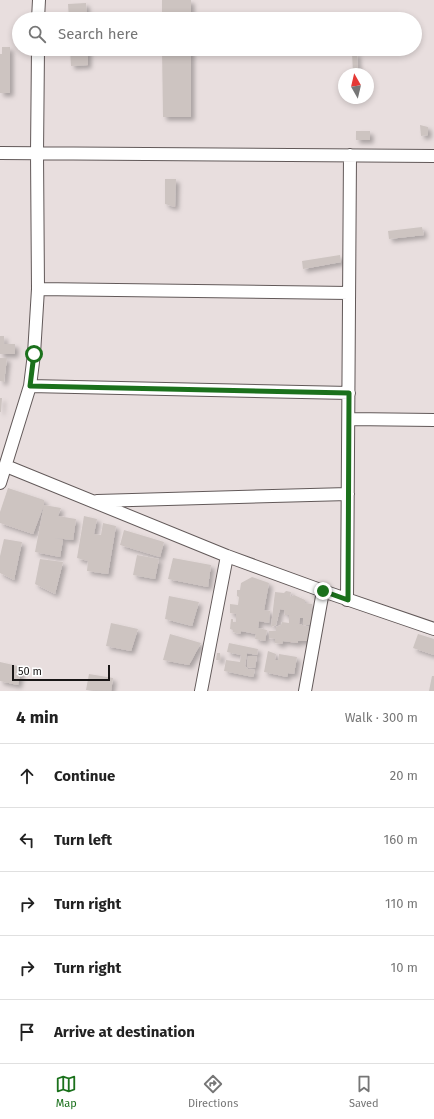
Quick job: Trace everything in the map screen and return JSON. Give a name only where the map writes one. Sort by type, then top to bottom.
[{"type":"street","points":[[38,12],[39,0]]},
{"type":"street","points":[[0,483],[30,386],[34,354],[38,289],[38,56]]},
{"type":"street","points":[[0,153],[434,156]]},
{"type":"street","points":[[348,600],[350,155]]},
{"type":"street","points":[[38,289],[350,293]]},
{"type":"street","points":[[30,386],[349,393]]},
{"type":"street","points":[[349,419],[434,420]]},
{"type":"street","points":[[6,466],[227,556],[348,600],[434,629]]},
{"type":"street","points":[[92,501],[348,494]]},
{"type":"street","points":[[200,691],[227,556]]},
{"type":"street","points":[[305,691],[323,591]]},
{"type":"building","points":[[162,0],[191,0],[191,12],[162,12]]},
{"type":"building","points":[[86,3],[87,12],[69,12],[68,4]]},
{"type":"building","points":[[2,47],[10,47],[10,93],[0,93],[0,54],[2,54]]},
{"type":"building","points":[[70,56],[88,56],[88,65],[71,66]]},
{"type":"building","points":[[162,56],[191,56],[191,117],[163,117]]},
{"type":"building","points":[[352,56],[357,56],[358,68],[353,68]]},
{"type":"building","points":[[420,125],[428,127],[428,135],[421,136]]},
{"type":"building","points":[[356,131],[370,131],[370,140],[356,140]]},
{"type":"building","points":[[165,179],[176,179],[175,207],[165,204]]},
{"type":"building","points":[[422,227],[424,235],[389,239],[388,231]]},
{"type":"building","points":[[340,255],[341,262],[303,269],[302,261]]},
{"type":"building","points":[[0,336],[4,336],[4,344],[15,344],[15,354],[0,354]]},
{"type":"building","points":[[0,358],[7,358],[4,382],[0,381]]},
{"type":"building","points":[[0,398],[2,398],[1,412],[0,412]]},
{"type":"building","points":[[8,488],[44,500],[44,505],[33,534],[0,523],[0,512]]},
{"type":"building","points":[[44,505],[61,508],[58,516],[76,519],[73,540],[55,538],[63,540],[60,557],[35,552]]},
{"type":"building","points":[[84,516],[97,519],[94,534],[101,535],[103,523],[116,526],[108,574],[87,571],[88,561],[77,558]]},
{"type":"building","points":[[124,530],[164,542],[160,557],[120,545]]},
{"type":"building","points":[[4,539],[22,542],[14,580],[0,573],[0,556]]},
{"type":"building","points":[[137,555],[159,559],[155,579],[133,575]]},
{"type":"building","points":[[173,558],[211,565],[208,587],[168,579]]},
{"type":"building","points":[[40,559],[63,562],[55,594],[35,584]]},
{"type":"building","points":[[252,577],[269,583],[264,610],[270,611],[269,623],[259,621],[258,628],[267,630],[265,641],[255,639],[256,634],[241,631],[240,634],[233,632],[233,630],[230,629],[231,619],[233,619],[233,622],[236,622],[236,614],[230,613],[230,604],[238,605],[239,597],[237,596],[237,590],[240,590],[241,583]]},
{"type":"building","points":[[286,591],[291,592],[290,597],[294,595],[305,600],[305,603],[312,604],[311,619],[314,619],[312,625],[303,625],[303,618],[300,618],[299,624],[309,627],[308,641],[298,641],[298,643],[283,641],[282,644],[275,643],[275,639],[269,638],[269,631],[276,631],[276,627],[281,625],[282,622],[289,623],[289,615],[285,615],[284,610],[280,609],[276,625],[271,627],[275,592],[284,593]]},
{"type":"building","points":[[169,596],[199,602],[192,626],[165,619]]},
{"type":"building","points":[[111,623],[138,629],[131,651],[106,646]]},
{"type":"building","points":[[170,634],[201,643],[189,665],[163,660]]},
{"type":"building","points":[[418,634],[434,639],[434,655],[413,648]]},
{"type":"building","points":[[229,643],[258,649],[257,655],[247,653],[245,666],[248,669],[255,670],[253,677],[224,671],[226,660],[240,662],[241,655],[227,652]]},
{"type":"building","points":[[268,651],[276,654],[275,660],[278,660],[279,654],[297,657],[294,674],[288,673],[287,677],[264,672]]},
{"type":"building","points":[[217,653],[220,653],[221,660],[216,660]]},
{"type":"building","points":[[248,656],[257,656],[255,668],[247,667]]},
{"type":"building","points":[[0,662],[22,667],[18,685],[0,681]]},
{"type":"building","points":[[89,674],[113,678],[111,691],[86,690]]},
{"type":"building","points":[[432,676],[434,676],[434,691],[429,691]]},
{"type":"route","points":[[34,354],[30,386],[349,393],[348,600],[323,591]]}]
